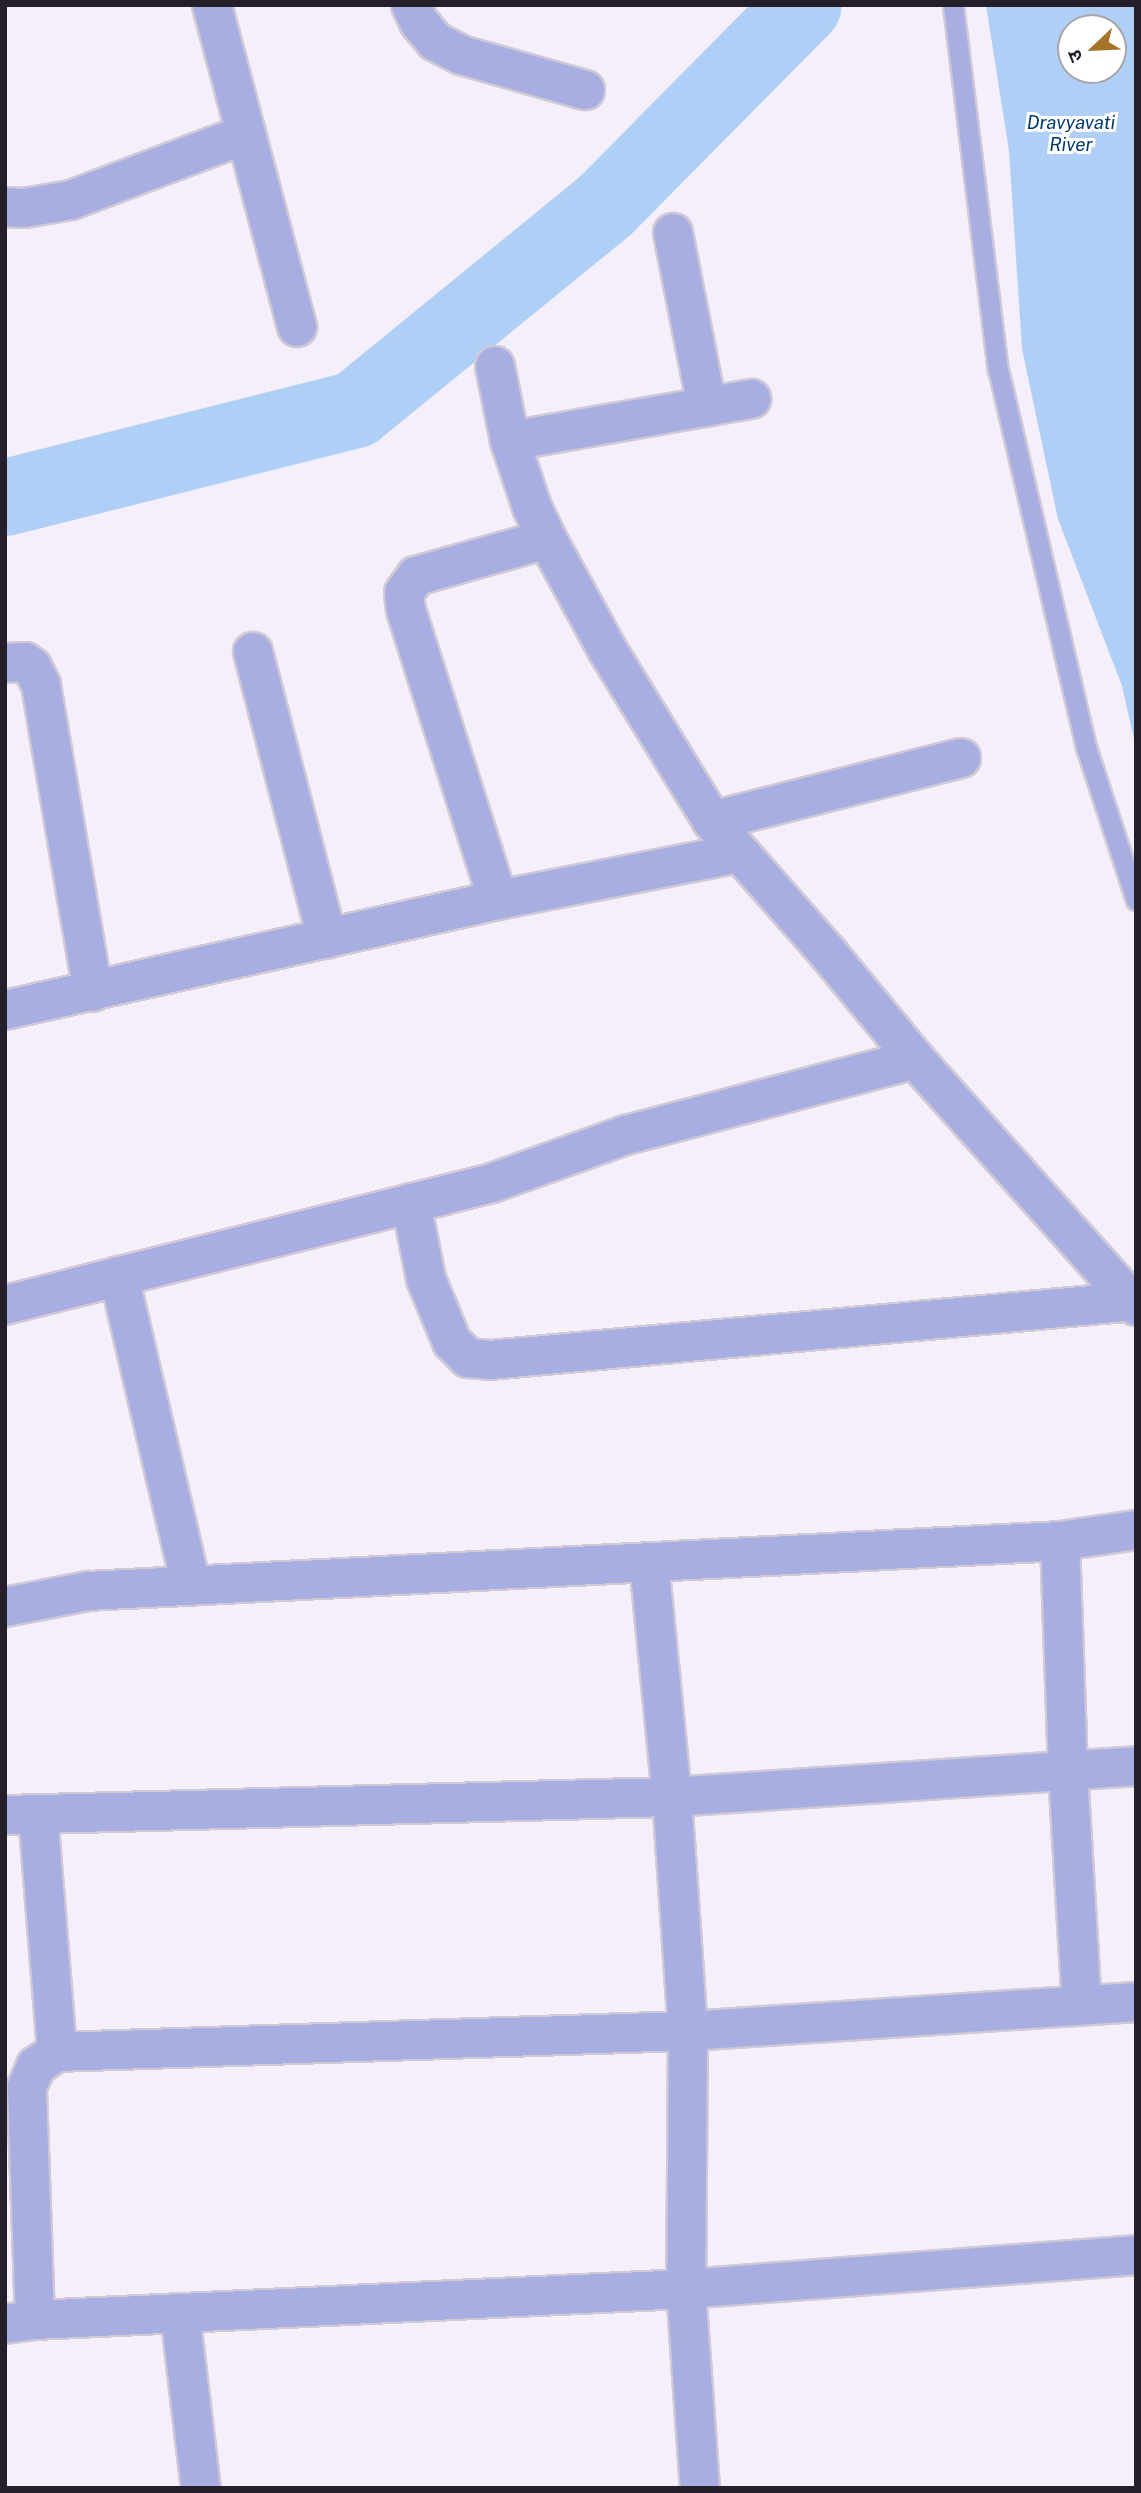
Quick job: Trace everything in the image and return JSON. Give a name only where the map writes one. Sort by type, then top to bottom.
[{"type":"street","points":[[212,5],[297,327]]},
{"type":"street","points":[[411,5],[419,22],[436,41],[461,55],[585,90]]},
{"type":"street","points":[[5,207],[24,208],[71,200],[246,134]]},
{"type":"street","points":[[673,233],[707,407]]},
{"type":"street","points":[[495,366],[510,441],[533,508],[547,539],[608,651],[712,821],[828,953],[915,1059],[1135,1303]]},
{"type":"street","points":[[510,441],[751,399]]},
{"type":"street","points":[[498,900],[406,610],[404,593],[416,576],[547,539]]},
{"type":"street","points":[[253,652],[327,939]]},
{"type":"street","points":[[5,663],[26,662],[32,667],[41,685],[93,992]]},
{"type":"street","points":[[712,821],[961,758]]},
{"type":"street","points":[[5,1010],[498,900],[739,853]]},
{"type":"street","points":[[5,1304],[492,1183],[626,1135],[915,1059]]},
{"type":"street","points":[[411,1203],[426,1279],[452,1342],[468,1358],[490,1360],[1135,1303]]},
{"type":"street","points":[[119,1276],[191,1586]]},
{"type":"street","points":[[5,1606],[88,1591],[1060,1541],[1136,1530]]},
{"type":"street","points":[[1060,1541],[1068,1772],[1082,2005]]},
{"type":"street","points":[[649,1562],[672,1797],[688,2031],[686,2290],[700,2488]]},
{"type":"street","points":[[57,2052],[22,1815],[672,1797],[1136,1766]]},
{"type":"street","points":[[1136,2002],[688,2031],[57,2052],[36,2066],[27,2087],[20,2322],[686,2290],[1136,2255]]},
{"type":"street","points":[[180,2313],[201,2488]]},
{"type":"lane","points":[[953,5],[998,369],[1087,750],[1136,900]]},
{"type":"water","name":"Dravyavati River","points":[[986,5],[1136,5],[1136,748],[1122,686],[1058,519],[1022,349],[1009,151]]},
{"type":"waterway","points":[[5,497],[355,409],[605,205],[803,5]]}]
